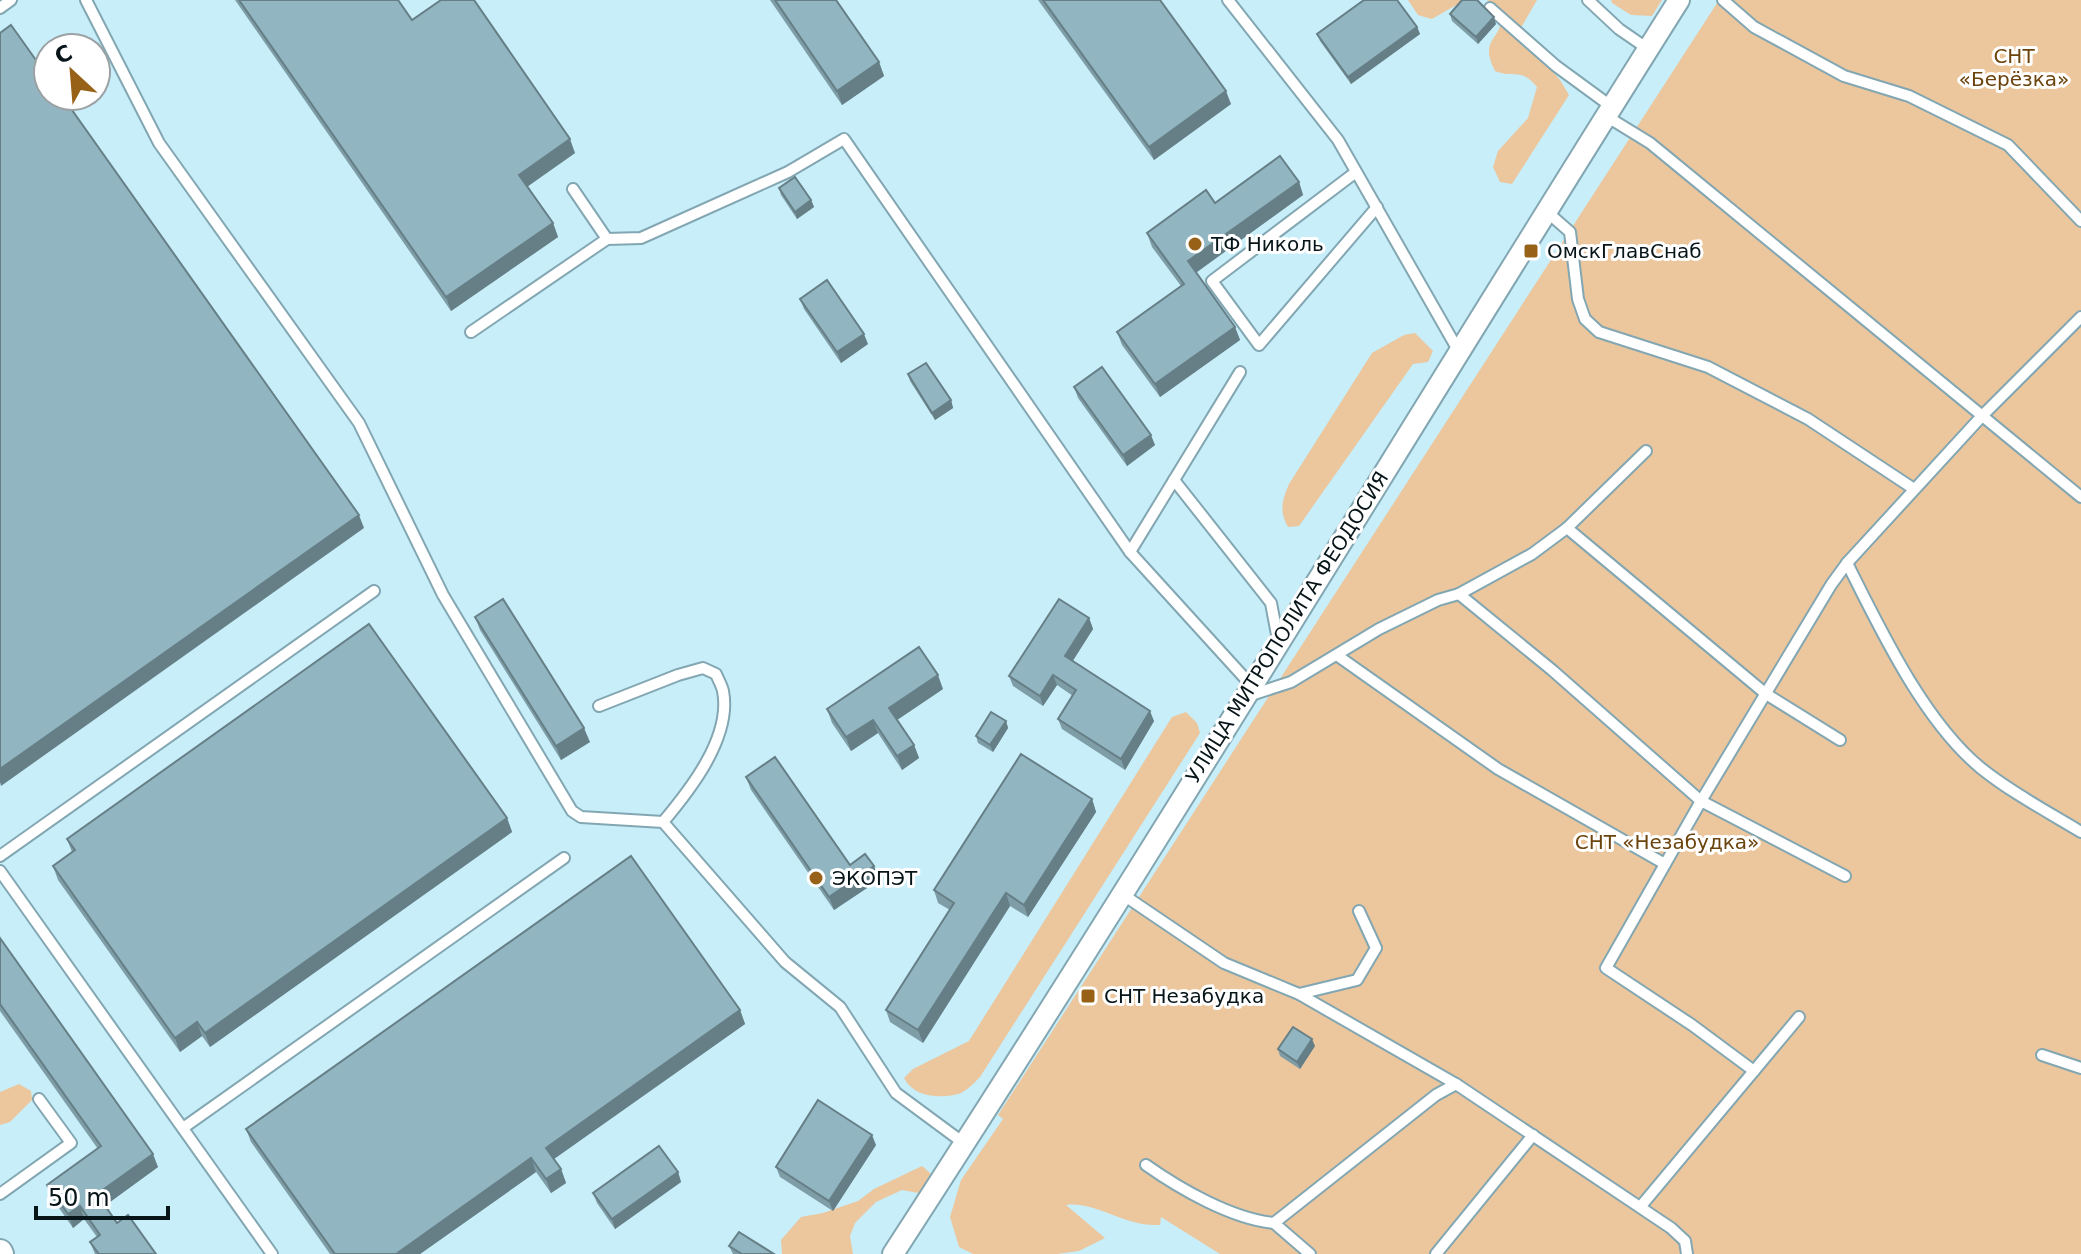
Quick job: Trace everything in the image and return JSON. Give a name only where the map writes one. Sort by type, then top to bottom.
[{"type":"street","name":"УЛИЦА МИТРОПОЛИТА ФЕОДОСИЯ","points":[[893,1254],[1122,894],[1458,350],[1679,0]]},
{"type":"lane","points":[[0,8],[11,0]]},
{"type":"lane","points":[[86,0],[159,143],[359,423],[443,595],[572,811],[581,817],[663,822],[785,962],[840,1007],[896,1093],[965,1144]]},
{"type":"lane","points":[[1228,0],[1338,140],[1458,350]]},
{"type":"lane","points":[[1588,0],[1619,29],[1648,49]]},
{"type":"lane","points":[[1723,0],[1754,27],[1844,76],[1909,96],[2008,145],[2081,221]]},
{"type":"lane","points":[[1490,8],[1609,112],[2081,497]]},
{"type":"lane","points":[[471,332],[607,239],[641,238],[788,172],[844,139],[1130,552],[1248,691],[1291,682],[1379,629],[1438,600],[1459,594],[1532,554],[1567,528],[1646,451]]},
{"type":"lane","points":[[1356,172],[1212,281],[1259,345],[1377,207]]},
{"type":"lane","points":[[573,189],[607,239]]},
{"type":"lane","points":[[1546,211],[1570,232],[1578,299],[1585,319],[1599,332],[1708,367],[1808,419],[1914,489]]},
{"type":"lane","points":[[1754,1071],[1606,968],[1701,801],[1847,563],[1981,417],[2081,317]]},
{"type":"lane","points":[[1130,552],[1240,372]]},
{"type":"lane","points":[[1174,480],[1271,603],[1279,642]]},
{"type":"lane","points":[[1567,528],[1766,694],[1840,740]]},
{"type":"lane","points":[[1847,563],[1880,629],[1938,721],[1980,767],[2081,832]]},
{"type":"lane","points":[[0,856],[374,591]]},
{"type":"lane","points":[[1459,594],[1552,670],[1701,801],[1845,876]]},
{"type":"lane","points":[[1338,656],[1498,769],[1665,864]]},
{"type":"lane","points":[[599,706],[703,668],[716,674],[723,691],[722,720],[709,757],[692,788],[663,822]]},
{"type":"lane","points":[[183,1128],[564,858]]},
{"type":"lane","points":[[0,871],[272,1254]]},
{"type":"lane","points":[[1122,894],[1224,963],[1299,994],[1456,1084],[1641,1206],[1685,1241],[1687,1254]]},
{"type":"lane","points":[[1299,994],[1357,980],[1376,948],[1359,911]]},
{"type":"lane","points":[[1641,1206],[1799,1017]]},
{"type":"lane","points":[[2042,1055],[2081,1068]]},
{"type":"lane","points":[[1274,1223],[1436,1095],[1456,1084]]},
{"type":"lane","points":[[0,1194],[71,1143],[39,1099]]},
{"type":"lane","points":[[1436,1254],[1533,1135]]},
{"type":"lane","points":[[1146,1165],[1169,1181],[1207,1200],[1255,1221],[1274,1223],[1310,1254]]},
{"type":"green space","points":[[1408,0],[1465,0],[1432,19],[1418,15]]},
{"type":"green space","points":[[1487,0],[1537,0],[1518,33],[1560,80],[1569,95],[1512,184],[1500,182],[1493,167],[1498,151],[1528,118],[1537,87],[1522,75],[1495,71],[1489,50],[1501,18],[1499,7]]},
{"type":"green space","points":[[1611,0],[1662,0],[1652,16],[1631,15]]},
{"type":"green space","name":"СНТ «Незабудка»","points":[[1719,0],[2081,0],[2081,1254],[1220,1254],[1161,1217],[1160,1225],[1147,1225],[1077,1205],[1066,1205],[1105,1238],[1079,1251],[973,1254],[959,1247],[950,1217],[961,1180],[1003,1119],[998,1115]]},
{"type":"green space","points":[[1415,333],[1433,351],[1428,362],[1413,364],[1299,526],[1288,527],[1282,506],[1289,484],[1372,353],[1404,335]]},
{"type":"green space","points":[[1186,712],[1197,723],[1200,733],[980,1077],[964,1091],[950,1096],[927,1095],[914,1089],[904,1078],[913,1069],[969,1041],[1172,717]]},
{"type":"green space","points":[[19,1084],[31,1091],[32,1100],[10,1122],[0,1125],[0,1092]]},
{"type":"green space","points":[[922,1166],[930,1173],[931,1183],[924,1194],[902,1190],[876,1202],[855,1223],[850,1236],[853,1254],[782,1254],[781,1240],[801,1217],[858,1201],[874,1189]]},
{"type":"building","points":[[239,0],[398,0],[412,20],[441,0],[474,0],[570,139],[519,175],[553,223],[446,297]]},
{"type":"building","points":[[775,0],[836,0],[879,62],[837,91]]},
{"type":"building","points":[[1043,0],[1160,0],[1226,91],[1149,147]]},
{"type":"building","points":[[1364,0],[1397,0],[1417,27],[1348,77],[1317,34]]},
{"type":"building","points":[[1462,0],[1477,0],[1494,17],[1476,37],[1450,14]]},
{"type":"building","points":[[11,25],[32,55],[32,112],[73,112],[359,515],[0,769],[0,33]]},
{"type":"building","points":[[1280,156],[1299,182],[1188,261],[1235,327],[1155,384],[1117,332],[1184,284],[1147,233],[1206,190],[1215,203]]},
{"type":"building","points":[[795,177],[811,200],[795,212],[779,188]]},
{"type":"building","points":[[827,280],[864,334],[837,352],[800,299]]},
{"type":"building","points":[[926,363],[951,400],[932,413],[908,374]]},
{"type":"building","points":[[1102,367],[1151,435],[1123,455],[1074,387]]},
{"type":"building","points":[[503,599],[584,728],[556,746],[475,617]]},
{"type":"building","points":[[1059,599],[1089,618],[1065,656],[1150,711],[1121,759],[1058,719],[1076,690],[1053,675],[1040,696],[1009,676]]},
{"type":"building","points":[[369,624],[507,818],[205,1033],[197,1022],[175,1038],[53,866],[75,850],[67,839]]},
{"type":"building","points":[[919,647],[938,675],[889,708],[914,745],[897,756],[873,720],[846,737],[827,709]]},
{"type":"building","points":[[991,712],[1006,721],[990,745],[976,736]]},
{"type":"building","points":[[1021,754],[1092,799],[1024,905],[1006,893],[918,1030],[886,1010],[954,903],[934,890]]},
{"type":"building","points":[[775,757],[850,865],[865,854],[874,866],[829,897],[746,777]]},
{"type":"building","points":[[631,856],[740,1010],[546,1148],[561,1169],[546,1179],[531,1158],[396,1254],[335,1254],[246,1129]]},
{"type":"building","points":[[0,938],[153,1154],[97,1194],[117,1223],[128,1215],[156,1254],[99,1254],[90,1242],[100,1235],[80,1206],[68,1214],[47,1185],[101,1146],[0,1004]]},
{"type":"building","points":[[1293,1027],[1312,1039],[1297,1062],[1278,1049]]},
{"type":"building","points":[[818,1100],[872,1135],[829,1201],[776,1167]]},
{"type":"building","points":[[659,1146],[678,1172],[612,1219],[593,1193]]},
{"type":"building","points":[[739,1232],[774,1254],[742,1254],[729,1246]]},
{"type":"place","name":"ТФ Николь","points":[[1195,244]]},
{"type":"place","name":"ОмскГлавСнаб","points":[[1531,251]]},
{"type":"place","name":"ЭКОПЭТ","points":[[816,878]]},
{"type":"place","name":"СНТ Незабудка","points":[[1088,996]]},
{"type":"park label","name":"СНТ «Берёзка»","points":[[2014,68]]}]
